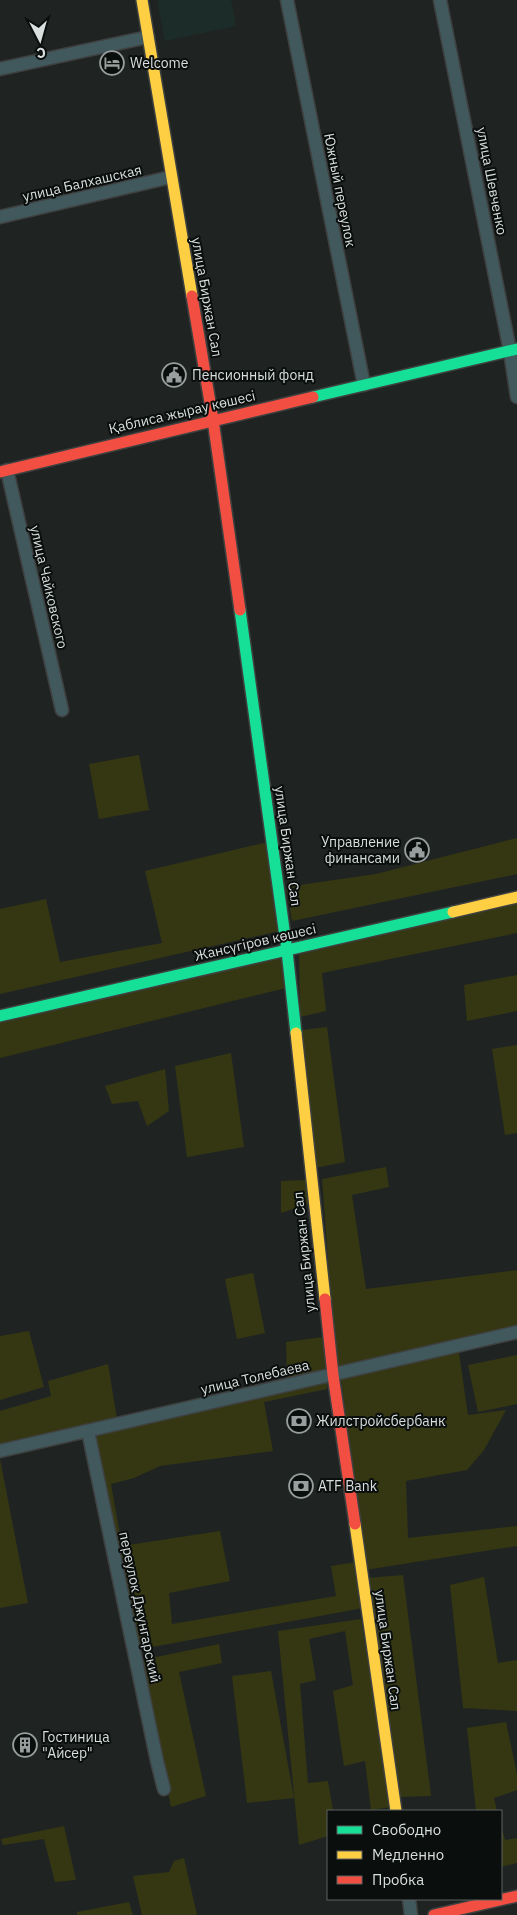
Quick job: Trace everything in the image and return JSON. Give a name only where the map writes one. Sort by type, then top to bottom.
[{"type":"street","name":"улица Биржан Сал","points":[[142,0],[214,420],[287,950],[333,1375],[396,1810]]},
{"type":"street","name":"Южный переулок","points":[[287,0],[364,385]]},
{"type":"street","name":"улица Шевченко","points":[[440,0],[514,350],[517,397]]},
{"type":"street","points":[[0,69],[148,37]]},
{"type":"street","name":"улица Балхашская","points":[[0,218],[171,177]]},
{"type":"street","name":"Қаблиса жырау көшесі","points":[[3,471],[514,350]]},
{"type":"street","name":"улица Чайковского","points":[[3,471],[62,710]]},
{"type":"street","name":"Жансүгіров көшесі","points":[[0,1016],[517,897]]},
{"type":"street","name":"улица Толебаева","points":[[0,1451],[517,1332]]},
{"type":"street","name":"переулок Джунгарский","points":[[88,1431],[164,1789]]},
{"type":"street","points":[[502,1899],[517,1896]]},
{"type":"street","points":[[409,1900],[411,1915]]},
{"type":"street","points":[[434,1915],[500,1900]]},
{"type":"shaded area","points":[[157,0],[231,0],[236,26],[165,41]]},
{"type":"green space","points":[[139,755],[149,810],[99,819],[89,764]]},
{"type":"green space","points":[[517,838],[517,874],[292,921],[286,887],[376,874]]},
{"type":"green space","points":[[268,842],[284,930],[0,994],[0,909],[46,899],[60,962],[162,943],[145,871]]},
{"type":"green space","points":[[517,903],[517,933],[322,973],[326,1011],[300,1017],[299,954]]},
{"type":"green space","points":[[282,956],[286,988],[0,1058],[0,1023]]},
{"type":"green space","points":[[517,975],[517,1011],[467,1021],[464,985]]},
{"type":"green space","points":[[327,1027],[345,1162],[315,1168],[302,1030]]},
{"type":"green space","points":[[517,1045],[517,1133],[505,1135],[492,1049]]},
{"type":"green space","points":[[231,1053],[244,1147],[187,1157],[175,1066]]},
{"type":"green space","points":[[165,1069],[169,1111],[147,1126],[138,1101],[112,1104],[105,1086]]},
{"type":"green space","points":[[386,1167],[389,1187],[352,1195],[366,1289],[517,1270],[517,1327],[336,1368],[322,1179]]},
{"type":"green space","points":[[308,1180],[309,1204],[281,1213],[281,1181]]},
{"type":"green space","points":[[253,1273],[265,1333],[237,1339],[225,1279]]},
{"type":"green space","points":[[29,1331],[44,1387],[0,1400],[0,1336]]},
{"type":"green space","points":[[323,1337],[326,1373],[287,1379],[286,1342]]},
{"type":"green space","points":[[458,1346],[468,1415],[506,1410],[484,1450],[467,1470],[406,1481],[408,1538],[517,1526],[517,1546],[365,1570],[341,1378]]},
{"type":"green space","points":[[517,1355],[517,1404],[478,1412],[468,1365]]},
{"type":"green space","points":[[108,1364],[117,1419],[0,1449],[0,1411],[51,1396],[48,1381]]},
{"type":"green space","points":[[327,1379],[327,1389],[264,1402],[273,1451],[160,1466],[134,1478],[111,1484],[122,1546],[220,1531],[230,1581],[169,1593],[172,1624],[336,1596],[331,1566],[356,1562],[363,1608],[136,1650],[90,1434]]},
{"type":"green space","points":[[0,1459],[28,1603],[0,1608]]},
{"type":"green space","points":[[403,1575],[431,1796],[400,1797],[368,1578]]},
{"type":"green space","points":[[484,1577],[498,1663],[517,1660],[517,1711],[463,1708],[450,1585]]},
{"type":"green space","points":[[361,1619],[392,1807],[371,1810],[365,1761],[344,1766],[333,1691],[353,1685],[345,1631],[309,1639],[316,1680],[300,1684],[308,1783],[328,1781],[333,1810],[327,1810],[327,1836],[299,1845],[278,1631]]},
{"type":"green space","points":[[219,1644],[222,1663],[179,1672],[206,1796],[171,1807],[142,1660]]},
{"type":"green space","points":[[271,1671],[294,1798],[247,1803],[232,1676]]},
{"type":"green space","points":[[506,1722],[517,1774],[517,1790],[494,1798],[497,1810],[476,1810],[467,1728]]},
{"type":"green space","points":[[64,1826],[76,1880],[55,1882],[44,1839],[3,1845],[1,1839]]},
{"type":"green space","points":[[502,1829],[505,1840],[517,1838],[517,1863],[502,1867]]},
{"type":"green space","points":[[184,1858],[197,1915],[142,1915],[133,1876],[169,1872],[174,1861]]},
{"type":"green space","points":[[129,1902],[133,1915],[77,1915],[77,1912]]},
{"type":"traffic: fast","points":[[313,397],[517,349]]},
{"type":"traffic: fast","points":[[240,610],[287,951],[296,1033]]},
{"type":"traffic: fast","points":[[0,1016],[453,912]]},
{"type":"traffic: slow","points":[[142,0],[192,296]]},
{"type":"traffic: slow","points":[[453,912],[517,897]]},
{"type":"traffic: slow","points":[[296,1033],[325,1299]]},
{"type":"traffic: slow","points":[[355,1524],[396,1810]]},
{"type":"traffic: jam","points":[[192,296],[213,420],[240,610]]},
{"type":"traffic: jam","points":[[0,472],[313,397]]},
{"type":"traffic: jam","points":[[325,1299],[333,1375],[355,1524]]},
{"type":"traffic: jam","points":[[502,1899],[517,1896]]},
{"type":"traffic: jam","points":[[434,1915],[500,1900]]},
{"type":"place","name":"Welcome","points":[[112,63]]},
{"type":"place","name":"Пенсионный фонд","points":[[174,375]]},
{"type":"place","name":"Управление финансами","points":[[417,850]]},
{"type":"place","name":"Жилстройсбербанк","points":[[299,1421]]},
{"type":"place","name":"ATF Bank","points":[[301,1486]]},
{"type":"place","name":"Гостиница \"Айсер\"","points":[[25,1745]]}]
